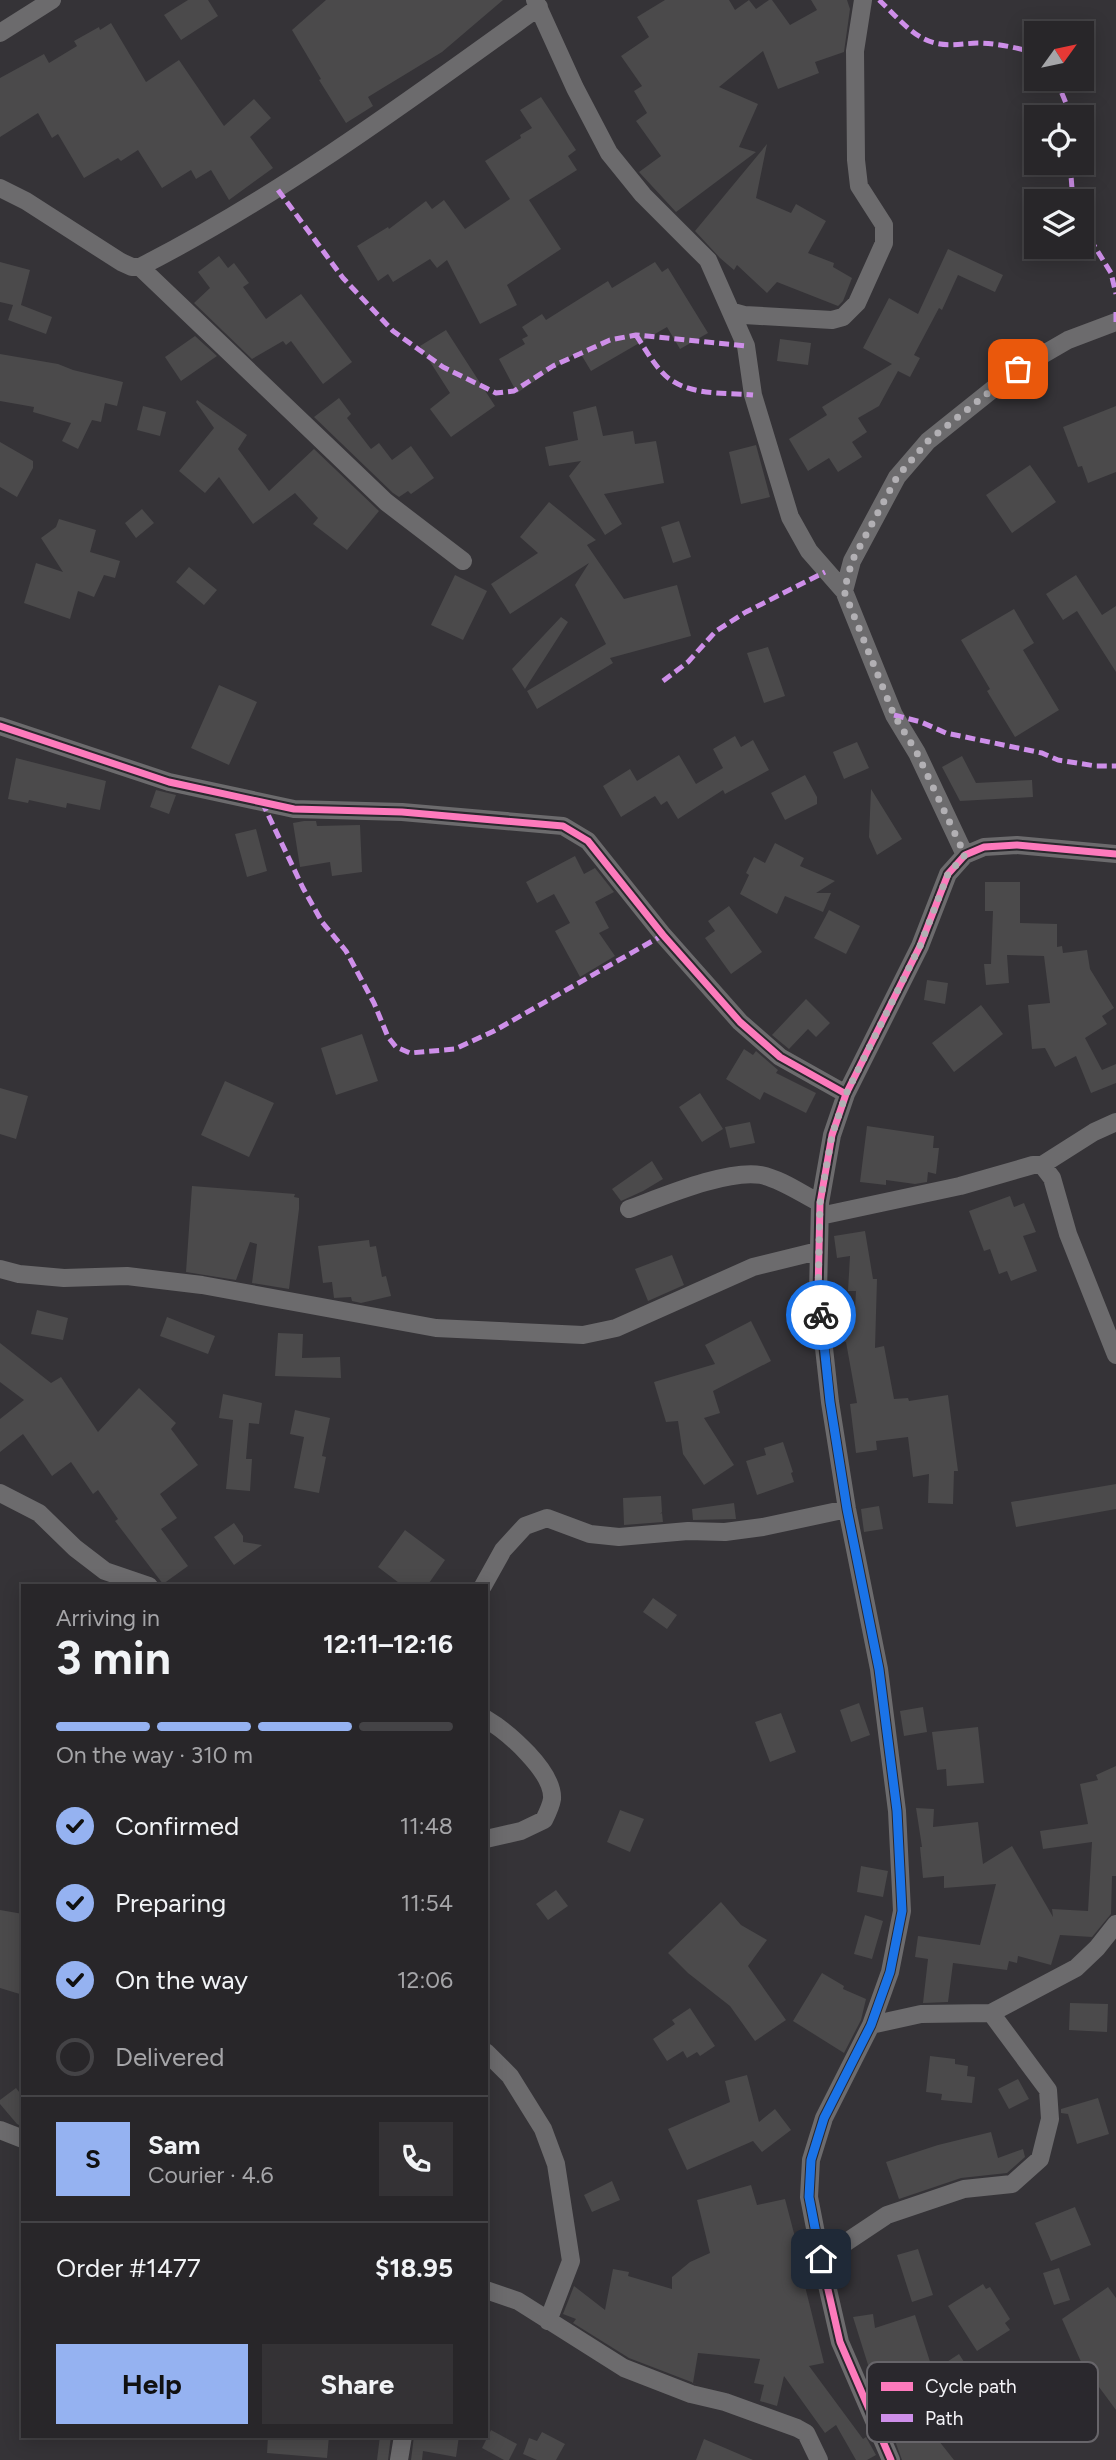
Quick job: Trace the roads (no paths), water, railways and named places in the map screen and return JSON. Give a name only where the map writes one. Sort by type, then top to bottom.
[{"type":"street","points":[[0,33],[52,0]]},
{"type":"street","points":[[733,312],[744,315],[832,320],[843,317],[857,303],[884,243],[884,225],[859,186],[856,160],[855,51],[863,0]]},
{"type":"street","points":[[0,188],[26,201],[121,262],[140,267],[200,236],[278,190],[537,4],[575,88],[609,153],[643,195],[708,260],[746,346],[753,395],[790,517],[808,551],[844,591],[894,715],[917,753],[965,855]]},
{"type":"street","points":[[140,267],[386,502],[463,561]]},
{"type":"street","points":[[844,591],[852,561],[897,477],[928,441],[1018,369],[1068,340],[1116,322]]},
{"type":"street","points":[[0,726],[169,782],[294,809],[402,812],[563,826],[588,841],[663,935],[740,1022],[780,1057],[846,1094]]},
{"type":"street","points":[[867,2404],[840,2342],[809,2197],[811,2160],[824,2118],[871,2025],[890,1972],[902,1911],[897,1811],[879,1669],[847,1509],[830,1402],[818,1294],[820,1209],[832,1135],[846,1094],[920,946],[948,874],[965,855],[984,847],[1017,845],[1116,853]]},
{"type":"street","points":[[629,1209],[699,1185],[732,1177],[760,1175],[820,1209],[960,1186],[1033,1165],[1042,1165],[1094,1132],[1116,1122]]},
{"type":"street","points":[[1042,1165],[1052,1178],[1068,1234],[1116,1355]]},
{"type":"street","points":[[0,1269],[19,1274],[64,1278],[127,1276],[202,1285],[436,1328],[583,1335],[616,1328],[753,1267],[818,1251]]},
{"type":"street","points":[[0,1493],[39,1514],[75,1548],[105,1571],[143,1584]]},
{"type":"street","points":[[484,1584],[503,1550],[525,1526],[547,1518],[590,1534],[619,1537],[688,1531],[726,1532],[847,1509]]},
{"type":"street","points":[[488,1720],[530,1755],[550,1784],[552,1800],[544,1820],[521,1831],[488,1839]]},
{"type":"street","points":[[871,2025],[921,2014],[991,2013],[1076,1968],[1116,1924]]},
{"type":"street","points":[[821,2259],[887,2215],[964,2189],[1012,2184],[1040,2159],[1050,2119],[1048,2090],[991,2013]]},
{"type":"street","points":[[488,2054],[510,2076],[543,2129],[556,2164],[571,2261],[548,2321]]},
{"type":"street","points":[[0,2130],[21,2137]]},
{"type":"street","points":[[488,2291],[518,2301],[624,2368],[691,2394],[726,2402],[797,2428],[806,2433],[819,2460]]},
{"type":"street","points":[[399,2460],[403,2438]]},
{"type":"street","points":[[883,2442],[891,2460]]}]
